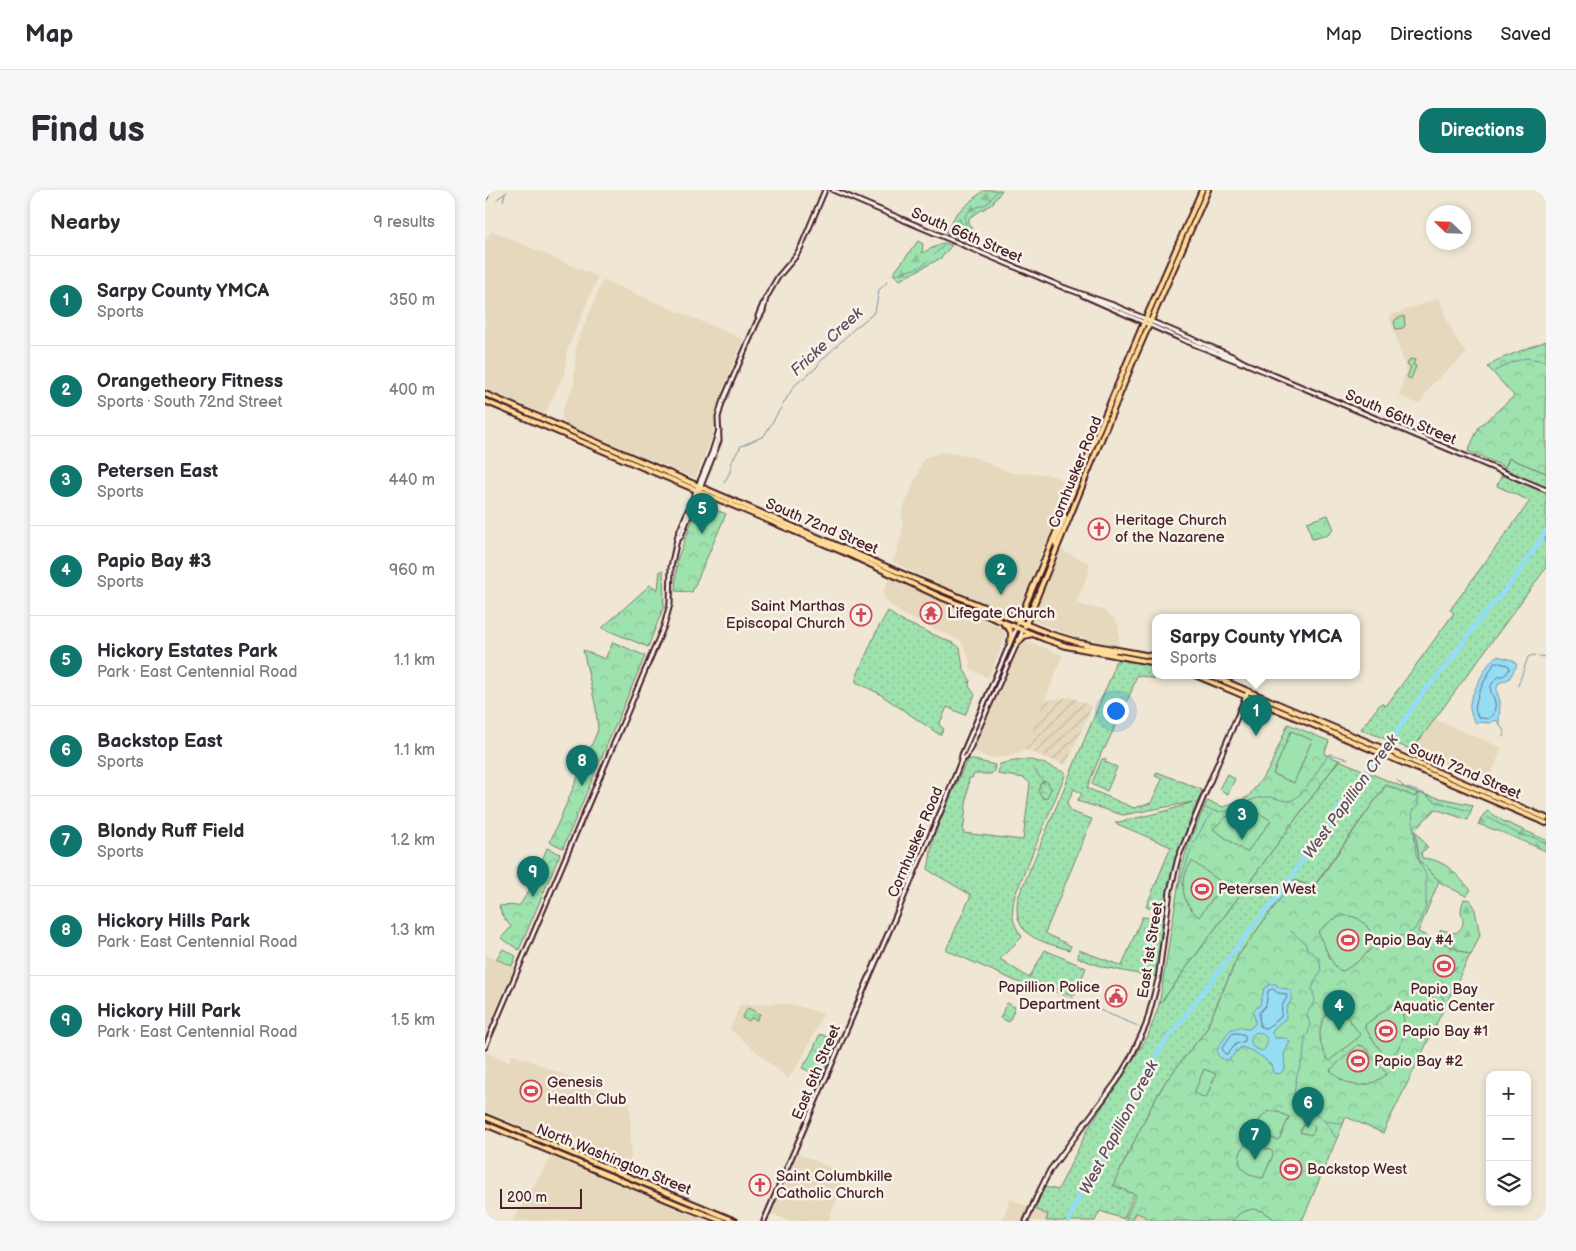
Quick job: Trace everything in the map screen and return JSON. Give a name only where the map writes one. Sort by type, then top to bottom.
[{"type":"main road","name":"Cornhusker Road","points":[[1017,628],[1145,321],[1202,190]]},
{"type":"main road","name":"Cornhusker Road","points":[[1023,630],[1149,323],[1208,190]]},
{"type":"main road","name":"South 72nd Street","points":[[485,394],[1017,628],[1075,648],[1115,652]]},
{"type":"main road","name":"South 72nd Street","points":[[485,401],[1040,630],[1072,641],[1152,662]]},
{"type":"main road","points":[[1057,546],[1055,542],[1069,503]]},
{"type":"main road","points":[[1006,616],[1015,616],[1020,613],[1041,561],[1048,551]]},
{"type":"main road","points":[[1030,612],[1030,621],[1040,630]]},
{"type":"main road","points":[[998,620],[1011,631],[1010,642]]},
{"type":"main road","points":[[1016,645],[1024,636],[1033,634]]},
{"type":"main road","points":[[1115,652],[1152,657]]},
{"type":"main road","name":"South 72nd Street","points":[[1207,679],[1247,693]]},
{"type":"main road","name":"South 72nd Street","points":[[1218,679],[1546,823]]},
{"type":"main road","name":"South 72nd Street","points":[[1397,757],[1546,818]]},
{"type":"main road","name":"North Washington Street","points":[[485,1117],[735,1221]]},
{"type":"main road","name":"North Washington Street","points":[[485,1124],[723,1221]]},
{"type":"street","points":[[485,198],[488,190]]},
{"type":"street","points":[[485,1047],[664,626],[670,604],[671,564],[677,543],[719,440],[718,417],[722,403],[757,322],[760,310],[777,277],[795,257],[801,247],[825,190]]},
{"type":"street","name":"South 66th Street","points":[[833,190],[1065,288],[1113,305],[1149,323],[1234,357],[1546,490]]},
{"type":"street","name":"Cornhusker Road","points":[[889,931],[1017,628]]},
{"type":"street","name":"Cornhusker Road","points":[[961,761],[965,757],[1023,630]]},
{"type":"street","name":"East 1st Street","points":[[1026,1221],[1050,1170],[1117,1081],[1131,1057],[1146,1024],[1159,980],[1169,896],[1178,858],[1247,693]]},
{"type":"street","name":"East 6th Street","points":[[764,1221],[889,931]]},
{"type":"shaded area","points":[[492,231],[598,277],[567,350],[564,374],[545,414],[485,390],[485,241]]},
{"type":"shaded area","points":[[603,280],[743,339],[719,398],[713,434],[695,478],[568,425],[561,420],[563,409],[574,384],[576,345]]},
{"type":"shaded area","points":[[1439,298],[1456,339],[1467,353],[1433,383],[1419,404],[1399,396],[1406,370],[1389,316]]},
{"type":"shaded area","points":[[942,452],[974,457],[1011,473],[1048,474],[1072,484],[1017,612],[1013,614],[939,584],[893,562],[902,534],[903,523],[901,514],[924,458]]},
{"type":"shaded area","points":[[1061,550],[1089,563],[1089,572],[1076,604],[1103,610],[1114,618],[1119,627],[1119,646],[1070,635],[1031,620]]},
{"type":"shaded area","points":[[889,578],[1005,629],[1005,639],[988,678],[971,669],[968,655],[961,641],[902,614],[886,601],[883,593]]},
{"type":"shaded area","points":[[1024,640],[1063,655],[1025,750],[1007,757],[988,758],[971,750],[996,691]]},
{"type":"shaded area","points":[[1070,697],[1092,706],[1066,765],[1025,750],[1044,701]]},
{"type":"shaded area","points":[[1434,719],[1502,748],[1488,782],[1412,750]]},
{"type":"shaded area","points":[[485,955],[514,967],[485,1035]]},
{"type":"shaded area","points":[[776,1003],[795,1005],[823,1014],[804,1055],[788,1079],[730,1029],[740,1005]]},
{"type":"shaded area","points":[[485,1052],[509,1062],[512,1054],[630,1101],[631,1155],[628,1172],[485,1111]]},
{"type":"shaded area","points":[[797,1153],[847,1175],[828,1221],[789,1221],[770,1213]]},
{"type":"shaded area","points":[[551,1157],[706,1221],[513,1221]]},
{"type":"shaded area","points":[[1010,1199],[1048,1215],[1046,1221],[1002,1221]]},
{"type":"shaded area","points":[[1134,1212],[1155,1221],[1131,1221]]},
{"type":"green space","points":[[984,190],[1002,190],[992,204],[970,217],[968,223],[973,230],[972,236],[965,241],[946,233],[956,214]]},
{"type":"green space","points":[[918,241],[923,244],[922,253],[943,243],[952,245],[941,258],[900,280],[893,274]]},
{"type":"green space","points":[[1404,316],[1405,326],[1396,329],[1394,322],[1396,319]]},
{"type":"green space","points":[[1546,341],[1546,473],[1509,458],[1505,467],[1468,451],[1479,427],[1514,396],[1488,367],[1495,361]]},
{"type":"green space","points":[[1410,359],[1415,360],[1413,365],[1416,366],[1411,379],[1407,377],[1411,367],[1407,365]]},
{"type":"green space","points":[[1509,458],[1546,473],[1546,568],[1412,750],[1361,729],[1381,703],[1386,706],[1454,613],[1450,610],[1530,501],[1497,486]]},
{"type":"green space","points":[[699,503],[726,514],[692,592],[675,591],[677,560]]},
{"type":"green space","points":[[1328,515],[1334,529],[1328,535],[1312,539],[1307,522]]},
{"type":"green space","points":[[660,571],[663,571],[664,606],[648,647],[602,628],[650,585],[658,589]]},
{"type":"green space","points":[[888,611],[900,620],[955,644],[960,648],[963,668],[970,680],[969,686],[975,695],[965,715],[947,707],[939,725],[944,729],[940,735],[878,693],[856,682],[876,632]]},
{"type":"green space","points":[[613,642],[645,656],[563,848],[550,842],[598,730],[596,708],[583,650],[605,659]]},
{"type":"green space","points":[[1120,660],[1152,665],[1152,678],[1137,675],[1087,788],[1134,808],[1151,803],[1162,779],[1155,776],[1157,772],[1202,791],[1180,849],[1164,909],[1146,907],[1171,847],[1115,823],[1166,811],[1193,802],[1123,815],[1077,801],[1082,794],[1074,789],[1067,804],[1072,812],[1092,819],[1045,933],[1071,946],[1069,950],[1039,940],[1024,929],[1019,921],[1017,911],[1018,898],[1112,674],[1115,662]]},
{"type":"green space","points":[[1288,724],[1329,741],[1324,754],[1339,760],[1159,1005],[1181,869],[1188,845],[1207,801],[1223,807],[1248,797],[1269,769]]},
{"type":"green space","points":[[1291,731],[1312,740],[1294,783],[1273,774]]},
{"type":"green space","points":[[970,759],[995,765],[994,771],[991,774],[974,774],[972,778],[969,778],[963,833],[1023,840],[1030,783],[1024,778],[998,774],[1000,764],[1027,760],[1047,765],[1066,773],[1015,895],[1013,917],[1022,937],[1000,959],[1029,978],[1045,950],[1086,968],[1074,996],[1033,980],[1029,987],[946,950],[971,895],[928,870],[934,834],[966,762]]},
{"type":"green space","points":[[1102,759],[1106,759],[1105,762],[1117,767],[1107,791],[1092,783]]},
{"type":"green space","points":[[1339,760],[1417,793],[1415,798],[1386,785],[1313,887],[1294,880],[1238,956],[1206,1030],[1166,1081],[1153,1103],[1113,1185],[1134,1194],[1124,1219],[1100,1211],[1095,1221],[1046,1221],[1048,1215],[1035,1209],[1045,1187],[1058,1190],[1088,1129],[1148,1036],[1159,1005]]},
{"type":"green space","points":[[1227,774],[1235,779],[1228,794],[1219,789]]},
{"type":"green space","points":[[1045,781],[1051,789],[1046,799],[1043,798],[1038,790],[1041,783]]},
{"type":"green space","points":[[1386,785],[1415,797],[1417,793],[1473,805],[1468,820],[1435,809],[1415,830],[1419,860],[1439,881],[1418,932],[1470,955],[1383,1133],[1346,1117],[1302,1221],[1155,1221],[1135,1212],[1131,1221],[1125,1221],[1136,1195],[1113,1185],[1153,1103],[1166,1081],[1206,1030],[1238,956],[1294,880],[1314,887]]},
{"type":"green space","points":[[1240,811],[1256,813],[1271,821],[1247,852],[1213,829],[1226,817]]},
{"type":"green space","points":[[1488,811],[1503,821],[1546,840],[1546,851],[1478,824]]},
{"type":"green space","points":[[1415,830],[1428,848],[1421,852],[1422,858],[1438,861],[1455,873],[1471,890],[1466,896],[1441,883],[1419,860]]},
{"type":"green space","points":[[547,848],[560,854],[519,950],[501,938],[511,927],[502,915],[499,906],[520,905],[530,889]]},
{"type":"green space","name":"Petersen West","points":[[1192,861],[1221,882],[1222,886],[1199,917],[1188,905],[1183,884]]},
{"type":"green space","points":[[1464,899],[1470,900],[1475,910],[1480,935],[1471,955],[1433,940],[1441,930],[1456,933],[1461,928],[1463,923],[1461,909]]},
{"type":"green space","name":"Papio Bay #4","points":[[1341,916],[1354,917],[1364,923],[1371,932],[1376,944],[1356,963],[1343,971],[1338,970],[1330,958],[1318,932],[1332,920]]},
{"type":"green space","points":[[1142,917],[1163,919],[1156,974],[1154,977],[1103,967],[1078,958],[1079,950],[1122,966]]},
{"type":"green space","points":[[503,949],[516,956],[512,966],[496,959]]},
{"type":"green space","points":[[1439,989],[1444,1001],[1435,1004],[1430,992]]},
{"type":"green space","name":"Papio Bay #1","points":[[1396,1002],[1405,1025],[1404,1033],[1399,1047],[1387,1060],[1365,1028],[1366,1024]]},
{"type":"green space","points":[[1007,1003],[1015,1007],[1009,1022],[1000,1018]]},
{"type":"green space","points":[[1336,1003],[1360,1036],[1329,1061],[1322,1046],[1320,1031],[1325,1016]]},
{"type":"green space","points":[[748,1008],[760,1014],[757,1020],[751,1018],[749,1021],[742,1018]]},
{"type":"green space","points":[[820,1034],[837,1041],[824,1071],[816,1067],[813,1073],[802,1068]]},
{"type":"green space","name":"Papio Bay #2","points":[[1358,1045],[1363,1046],[1387,1074],[1372,1083],[1358,1085],[1344,1081],[1330,1070]]},
{"type":"green space","points":[[1204,1069],[1216,1074],[1206,1098],[1194,1093]]},
{"type":"green space","points":[[1276,1111],[1289,1117],[1280,1138],[1277,1140],[1256,1131],[1262,1116],[1268,1112]]},
{"type":"green space","points":[[1306,1121],[1315,1126],[1311,1135],[1300,1132]]},
{"type":"green space","points":[[1248,1141],[1272,1151],[1273,1155],[1263,1178],[1249,1174],[1241,1166],[1240,1154]]},
{"type":"green space","name":"Backstop West","points":[[1287,1162],[1296,1165],[1295,1176],[1283,1173]]},
{"type":"green space","points":[[1252,1209],[1263,1211],[1277,1221],[1232,1221],[1240,1213]]},
{"type":"water","points":[[1497,656],[1513,660],[1517,665],[1509,679],[1499,683],[1498,686],[1497,691],[1500,702],[1499,724],[1496,720],[1490,723],[1475,722],[1470,711],[1471,699],[1489,663]]},
{"type":"water","name":"Papio Bay Aquatic Center","points":[[1448,956],[1451,969],[1457,968],[1443,976],[1435,961]]},
{"type":"water","points":[[1270,984],[1276,984],[1279,988],[1288,989],[1292,995],[1286,1010],[1286,1018],[1275,1027],[1272,1033],[1275,1038],[1286,1038],[1290,1042],[1284,1054],[1285,1069],[1279,1074],[1273,1073],[1271,1064],[1264,1058],[1245,1048],[1241,1047],[1237,1051],[1235,1050],[1230,1059],[1226,1060],[1218,1056],[1217,1053],[1218,1047],[1230,1030],[1237,1028],[1249,1029],[1254,1025],[1253,1011],[1260,1005],[1264,989]],"holes":[[[1257,1032],[1261,1033],[1267,1040],[1267,1045],[1262,1051],[1254,1048],[1251,1043],[1251,1036]]]},
{"type":"waterway","name":"Fricke Creek","points":[[961,234],[966,230],[965,216],[971,209],[987,204],[998,190]]},
{"type":"waterway","points":[[497,199],[507,192]]},
{"type":"waterway","points":[[503,201],[505,194]]},
{"type":"waterway","name":"Fricke Creek","points":[[935,254],[945,245]]},
{"type":"waterway","name":"Fricke Creek","points":[[896,275],[915,269],[928,261]]},
{"type":"waterway","name":"Fricke Creek","points":[[724,483],[730,472],[732,461],[741,446],[764,436],[794,386],[817,367],[855,328],[873,314],[879,290],[887,282]]},
{"type":"waterway","points":[[1495,371],[1510,363],[1526,358],[1546,361]]},
{"type":"waterway","name":"West Papillion Creek","points":[[1069,1221],[1074,1207],[1109,1144],[1118,1122],[1160,1049],[1253,926],[1282,892],[1301,862],[1324,833],[1343,802],[1376,763],[1423,692],[1447,665],[1481,617],[1502,594],[1546,531]]},
{"type":"waterway","points":[[1518,686],[1528,657],[1533,655],[1546,657]]},
{"type":"waterway","points":[[1499,724],[1504,731],[1503,737]]},
{"type":"waterway","points":[[1205,808],[1224,812],[1259,798],[1271,797],[1284,801],[1294,799],[1304,791],[1328,755],[1348,759]]},
{"type":"waterway","name":"West Papillion Creek","points":[[1376,763],[1380,767]]},
{"type":"waterway","points":[[1034,769],[1045,785]]},
{"type":"waterway","name":"West Papillion Creek","points":[[1364,770],[1368,772]]},
{"type":"waterway","points":[[1397,780],[1404,787],[1423,793],[1434,801],[1469,811]]},
{"type":"waterway","points":[[1387,940],[1408,934],[1415,929],[1426,907],[1426,875],[1416,855],[1412,811],[1417,807],[1419,792]]},
{"type":"waterway","points":[[1193,844],[1212,813]]},
{"type":"waterway","points":[[1487,817],[1520,835],[1535,838],[1546,843]]},
{"type":"waterway","points":[[1178,889],[1191,849]]},
{"type":"waterway","points":[[1291,931],[1305,943],[1308,950],[1319,958],[1321,970],[1312,988],[1315,1000],[1307,1014],[1310,1025],[1308,1034],[1305,1037],[1303,1059],[1297,1075],[1293,1100],[1307,1111],[1317,1114],[1325,1121],[1336,1138]]},
{"type":"waterway","points":[[1037,984],[1138,1026]]},
{"type":"waterway","name":"West Papillion Creek","points":[[1164,1035],[1169,1037]]},
{"type":"waterway","points":[[1326,1121],[1343,1124]]},
{"type":"place","name":"Heritage Church of the Nazarene","points":[[1099,529]]},
{"type":"place","name":"Hickory Estates Park","points":[[702,534]]},
{"type":"place","name":"Orangetheory Fitness","points":[[1001,595]]},
{"type":"place","name":"Lifegate Church","points":[[931,613]]},
{"type":"place","name":"Saint Marthas Episcopal Church","points":[[861,615]]},
{"type":"place","name":"Sarpy County YMCA","points":[[1256,736]]},
{"type":"place","name":"Hickory Hills Park","points":[[582,786]]},
{"type":"place","name":"Petersen East","points":[[1242,840]]},
{"type":"place","name":"Petersen West","points":[[1202,889]]},
{"type":"place","name":"Hickory Hill Park","points":[[533,897]]},
{"type":"place","name":"Papio Bay #4","points":[[1348,940]]},
{"type":"place","name":"Papio Bay Aquatic Center","points":[[1444,966]]},
{"type":"place","name":"Papillion Police Department","points":[[1116,996]]},
{"type":"place","name":"Papio Bay #3","points":[[1339,1031]]},
{"type":"place","name":"Papio Bay #1","points":[[1386,1031]]},
{"type":"place","name":"Papio Bay #2","points":[[1358,1061]]},
{"type":"place","name":"Genesis Health Club","points":[[531,1091]]},
{"type":"place","name":"Backstop East","points":[[1308,1128]]},
{"type":"place","name":"Blondy Ruff Field","points":[[1255,1160]]},
{"type":"place","name":"Backstop West","points":[[1291,1169]]},
{"type":"place","name":"Saint Columbkille Catholic Church","points":[[760,1185]]}]
